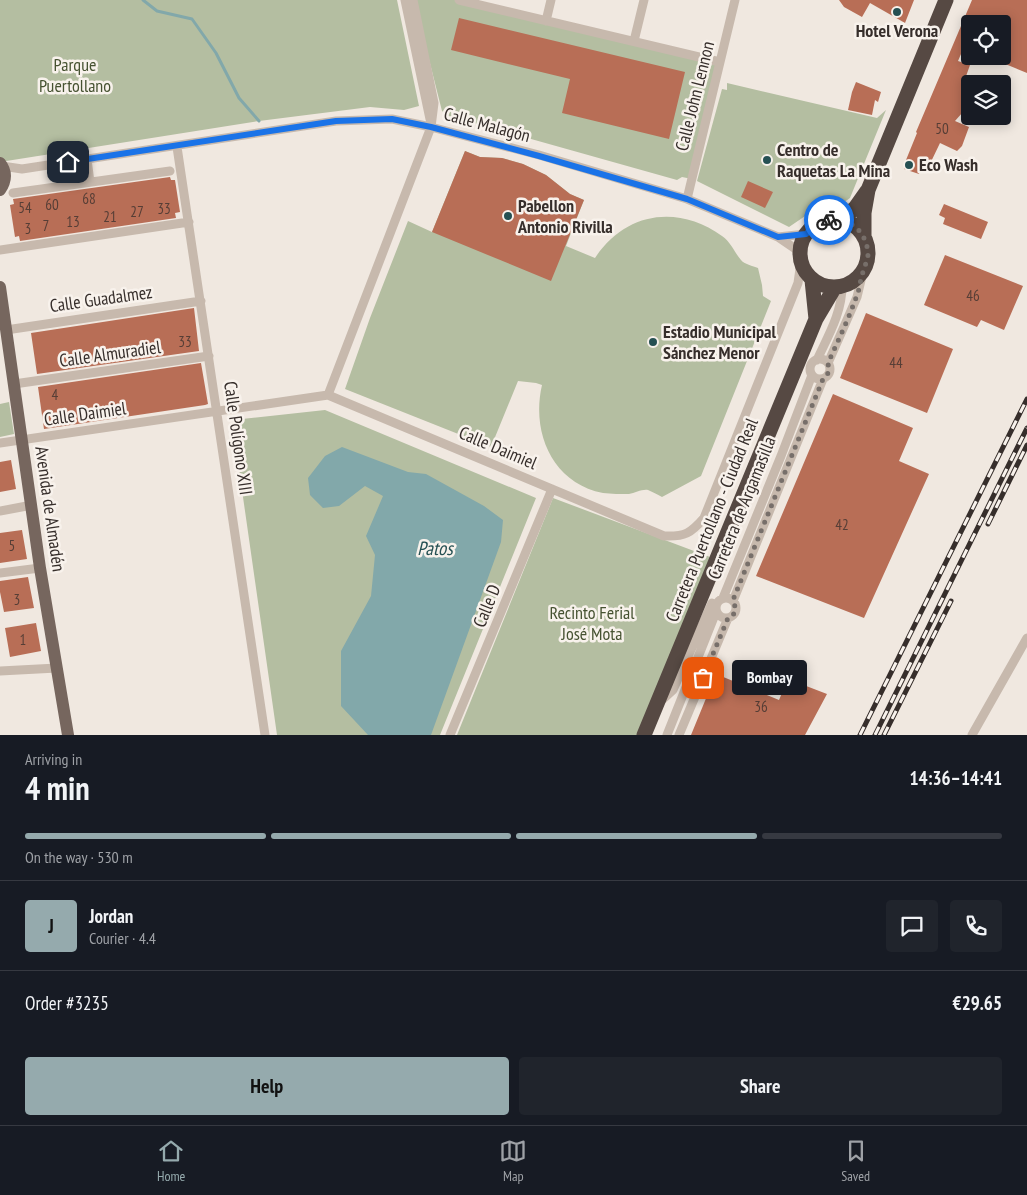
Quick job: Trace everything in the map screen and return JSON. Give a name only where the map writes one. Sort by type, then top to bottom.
[{"type":"highway","points":[[864,237],[852,224],[840,220],[824,220],[817,224],[806,234],[800,257],[805,272],[812,280],[823,286],[839,287],[850,283],[863,272],[868,254],[864,237],[864,213],[868,190],[946,0]]},
{"type":"highway","points":[[840,220],[854,208],[868,190]]},
{"type":"highway","name":"Carretera Puertollano - Ciudad Real","points":[[812,280],[816,319]]},
{"type":"highway","name":"Carretera Puertollano - Ciudad Real","points":[[644,735],[816,319],[839,287]]},
{"type":"main road","name":"Avenida de Almadén","points":[[0,287],[40,568],[68,735]]},
{"type":"street","points":[[405,0],[431,127]]},
{"type":"street","points":[[328,395],[431,127],[434,103],[413,0]]},
{"type":"street","points":[[461,0],[720,62]]},
{"type":"street","points":[[546,20],[551,0]]},
{"type":"street","points":[[634,41],[644,0]]},
{"type":"street","name":"Calle John Lennon","points":[[687,199],[735,0]]},
{"type":"street","name":"Calle Malagón","points":[[2,174],[22,169],[336,121],[392,119],[431,127],[539,156],[687,199],[778,237],[800,257]]},
{"type":"street","name":"Calle Polígono XIII","points":[[177,146],[265,735]]},
{"type":"street","points":[[87,159],[90,182]]},
{"type":"street","points":[[13,193],[170,170]]},
{"type":"street","points":[[0,250],[189,222]]},
{"type":"street","name":"Calle Malagón","points":[[778,237],[806,234]]},
{"type":"street","name":"Calle Daimiel","points":[[0,443],[328,395],[664,536],[679,536],[693,530],[704,518],[798,283],[800,257]]},
{"type":"street","points":[[839,287],[842,300],[839,311],[817,360],[811,366],[812,375],[817,378],[823,379],[829,372],[828,363],[857,296],[863,272]]},
{"type":"street","name":"Calle Guadalmez","points":[[6,330],[201,301]]},
{"type":"street","name":"Calle Almuradiel","points":[[14,384],[209,356]]},
{"type":"street","points":[[817,360],[823,360],[828,363]]},
{"type":"street","name":"Carretera de Argamasilla","points":[[667,735],[706,640],[717,602],[723,598],[812,375]]},
{"type":"street","name":"Carretera de Argamasilla","points":[[679,735],[728,618],[736,610],[733,600],[823,379]]},
{"type":"street","name":"Calle D","points":[[450,735],[552,489]]},
{"type":"street","points":[[0,511],[32,506]]},
{"type":"street","points":[[0,573],[40,568]]},
{"type":"street","name":"Carretera de Argamasilla","points":[[723,598],[733,600]]},
{"type":"street","name":"Carretera de Argamasilla","points":[[656,707],[673,690],[711,605],[716,609]]},
{"type":"street","points":[[716,609],[721,617],[728,618]]},
{"type":"street","points":[[972,735],[1027,638]]},
{"type":"street","points":[[706,640],[717,644]]},
{"type":"street","points":[[0,671],[57,668]]},
{"type":"green space","name":"Parque Puertollano","points":[[0,0],[397,0],[419,106],[404,110],[370,107],[259,121],[0,162]]},
{"type":"green space","points":[[414,0],[459,0],[720,62],[692,179],[682,177],[677,180],[449,116],[442,111]]},
{"type":"green space","name":"Centro de Raquetas La Mina","points":[[727,83],[877,118],[886,110],[850,198],[843,203],[814,210],[789,227],[697,181],[722,89],[727,90]]},
{"type":"green space","points":[[465,151],[480,157],[502,158],[523,164],[546,175],[570,194],[584,200],[566,246],[595,258],[607,243],[621,231],[637,222],[653,218],[670,217],[688,219],[705,226],[725,238],[742,261],[758,268],[763,296],[771,301],[701,476],[662,497],[648,490],[629,494],[603,493],[585,487],[570,479],[558,467],[549,453],[543,437],[539,403],[542,385],[536,383],[518,381],[491,447],[345,389],[370,318],[408,221],[432,232]]},
{"type":"green space","points":[[9,402],[14,434],[0,437],[0,404]]},
{"type":"green space","points":[[325,410],[536,498],[440,735],[277,735],[232,420]]},
{"type":"green space","name":"Recinto Ferial José Mota","points":[[553,498],[710,557],[637,735],[457,735]]},
{"type":"water","name":"Patos","points":[[342,447],[408,472],[426,474],[484,506],[503,520],[501,542],[431,735],[368,735],[341,706],[341,651],[371,596],[375,555],[366,536],[383,496],[365,486],[339,506],[323,508],[310,495],[308,478],[325,456]]},
{"type":"building","name":"Hotel Verona","points":[[839,0],[914,0],[905,23],[870,3],[862,17],[844,7]]},
{"type":"building","points":[[972,0],[1027,0],[1027,73],[1008,65],[1011,65],[1011,15],[966,15]]},
{"type":"building","points":[[459,18],[685,72],[669,139],[562,113],[570,79],[451,50]]},
{"type":"building","points":[[961,26],[961,54],[958,61],[961,62],[961,65],[970,65],[966,75],[961,75],[961,114],[955,121],[969,127],[962,146],[957,151],[940,143],[928,168],[922,166],[919,174],[904,169],[916,132]]},
{"type":"building","points":[[856,82],[881,92],[878,102],[875,100],[872,115],[848,110]]},
{"type":"building","name":"Pabellon Antonio Rivilla","points":[[465,151],[480,157],[502,158],[523,164],[546,175],[570,194],[584,200],[551,281],[432,232]]},
{"type":"building","points":[[170,177],[171,180],[175,180],[180,212],[175,213],[176,218],[20,241],[19,236],[15,237],[10,205],[14,204],[13,199]]},
{"type":"building","points":[[748,181],[773,192],[765,208],[741,197]]},
{"type":"building","points":[[944,204],[988,222],[981,239],[943,224],[945,218],[939,215]]},
{"type":"building","points":[[945,255],[1023,286],[1004,330],[981,320],[977,327],[924,305]]},
{"type":"building","points":[[194,308],[199,351],[37,374],[31,333]]},
{"type":"building","points":[[866,313],[953,349],[927,413],[840,378]]},
{"type":"building","points":[[201,363],[208,404],[44,429],[38,387]]},
{"type":"building","points":[[833,394],[913,428],[899,461],[929,474],[864,618],[756,576]]},
{"type":"building","points":[[11,460],[16,489],[0,492],[0,462]]},
{"type":"building","points":[[22,530],[27,559],[0,563],[0,533]]},
{"type":"building","points":[[28,577],[34,608],[4,612],[0,581]]},
{"type":"building","points":[[36,623],[41,651],[10,657],[5,628]]},
{"type":"building","points":[[716,674],[779,700],[788,679],[827,694],[805,735],[691,735]]},
{"type":"waterway","points":[[143,0],[157,11],[192,19],[216,53],[239,98],[259,121]]},
{"type":"railway","points":[[860,735],[1027,399]]},
{"type":"railway","points":[[875,735],[1027,428]]},
{"type":"railway","points":[[988,524],[1027,445]]},
{"type":"railway","points":[[884,735],[951,601]]},
{"type":"way so far","points":[[703,678],[728,618],[736,610],[733,600],[823,379],[828,375],[830,369],[828,363],[860,287],[868,254],[864,237],[852,224],[840,220],[829,220]]},
{"type":"place","name":"Hotel Verona","points":[[897,12]]},
{"type":"place","name":"Centro de Raquetas La Mina","points":[[767,160]]},
{"type":"place","name":"Eco Wash","points":[[909,165]]},
{"type":"place","name":"Pabellon Antonio Rivilla","points":[[508,216]]},
{"type":"place","name":"Estadio Municipal Sánchez Menor","points":[[653,342]]},
{"type":"place","name":"Bombay","points":[[703,678]]},
{"type":"route","points":[[68,162],[336,121],[392,119],[431,127],[539,156],[687,199],[778,237],[806,234],[817,224],[824,220],[829,220]]}]
